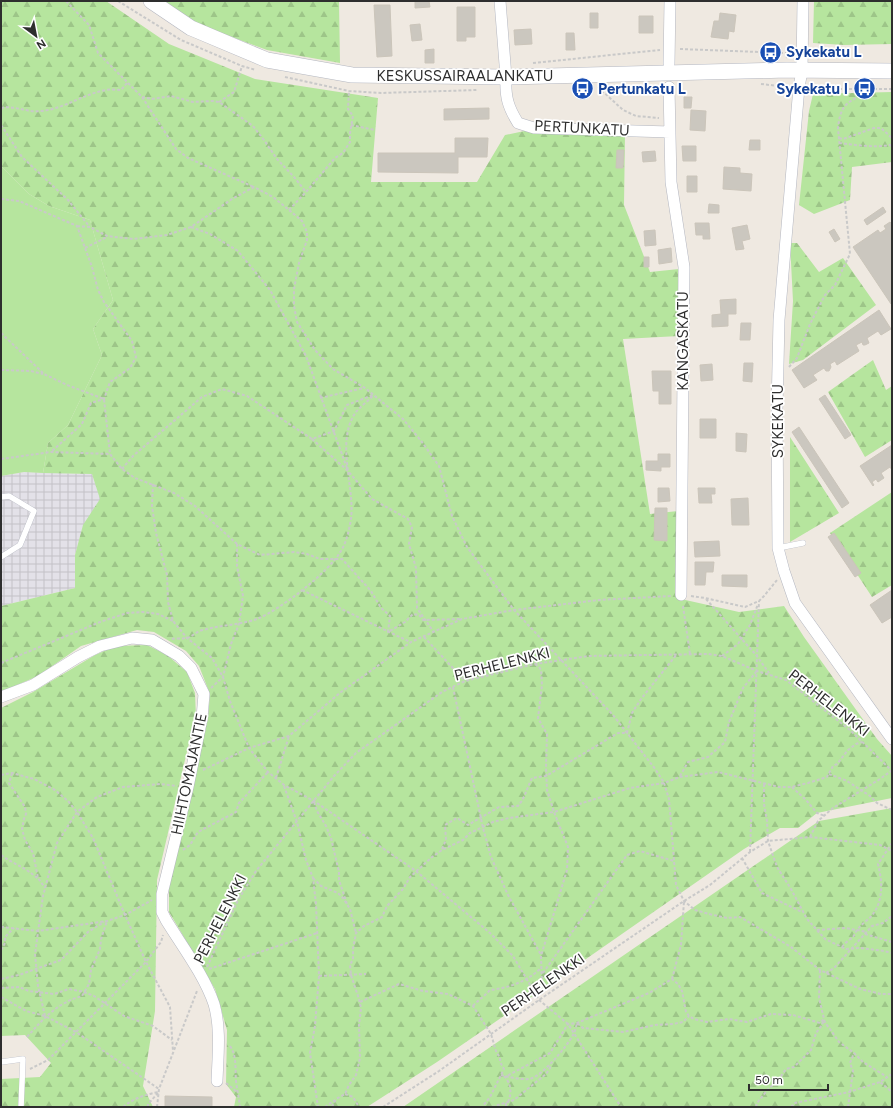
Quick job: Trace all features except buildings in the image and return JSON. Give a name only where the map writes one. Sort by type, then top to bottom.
[{"type":"street","name":"KESKUSSAIRAALANKATU","points":[[151,1],[191,28],[267,60],[352,75],[506,77],[802,71],[892,71]]},
{"type":"street","name":"PERTUNKATU","points":[[500,1],[506,90],[510,110],[518,123],[534,128],[670,132]]},
{"type":"street","points":[[669,64],[670,1]]},
{"type":"street","name":"SYKEKATU","points":[[803,1],[802,71],[799,87],[779,320],[777,410],[778,548],[795,603],[892,739]]},
{"type":"street","name":"KANGASKATU","points":[[669,87],[672,182],[684,267],[681,596]]},
{"type":"street","name":"HIIHTOMAJANTIE","points":[[1,697],[33,685],[78,657],[100,646],[132,638],[152,640],[179,656],[191,668],[204,694],[202,718],[188,787],[162,894],[162,912],[204,974],[214,1004],[219,1035],[217,1081]]},
{"type":"lane","points":[[1,497],[9,496],[34,511],[20,545],[1,557]]},
{"type":"lane","points":[[778,548],[803,543]]},
{"type":"lane","points":[[1,1062],[23,1059],[21,1107]]},
{"type":"path","points":[[66,1],[89,25],[98,53],[142,97],[176,149],[188,158],[273,197],[302,221],[307,232],[307,240],[299,263],[294,289],[294,306],[297,322],[315,350],[333,368],[365,388],[403,419],[422,442],[439,466],[452,516],[467,547],[514,610],[613,715],[656,770],[664,783],[670,799],[676,885],[684,901],[695,910],[727,918],[740,917],[791,947],[820,970],[860,989],[881,994],[892,994]]},
{"type":"path","points":[[219,102],[234,92],[242,66]]},
{"type":"path","points":[[1,108],[9,106],[40,112],[59,108],[92,94],[106,90],[121,90],[128,82]]},
{"type":"path","points":[[598,87],[623,110],[629,113],[636,116],[670,118]]},
{"type":"path","points":[[809,92],[810,88]]},
{"type":"path","points":[[785,372],[798,358],[810,324],[825,295],[835,285],[850,254],[838,128],[840,115],[845,106],[861,95],[864,89]]},
{"type":"path","points":[[288,210],[306,192],[335,158],[343,153],[350,142],[353,116],[348,109],[349,91]]},
{"type":"path","points":[[142,97],[152,99],[171,96],[193,102],[219,102],[253,126],[277,159],[306,192]]},
{"type":"path","points":[[351,125],[375,130]]},
{"type":"path","points":[[1,126],[22,156],[68,200],[90,227],[107,236],[133,239],[167,235],[191,227],[232,198],[254,187]]},
{"type":"path","points":[[839,138],[843,139],[874,128],[881,128],[892,138]]},
{"type":"path","points":[[839,143],[882,147],[892,146]]},
{"type":"path","points":[[1,199],[19,201],[77,226],[90,227]]},
{"type":"path","points":[[77,226],[92,267],[98,290],[104,302],[132,341],[136,357],[130,368],[110,382],[104,399],[110,454],[122,468],[135,478],[174,493],[195,506],[237,544],[260,555],[294,552],[307,554],[320,560],[342,559],[371,591],[381,608],[390,616],[388,632]]},
{"type":"path","points":[[191,227],[210,234],[238,251],[270,290],[306,356],[320,398],[334,431],[348,471]]},
{"type":"path","points":[[85,248],[107,236]]},
{"type":"path","points":[[1,333],[44,374]]},
{"type":"path","points":[[1,370],[31,371],[44,374],[67,385],[104,399]]},
{"type":"path","points":[[320,398],[365,388]]},
{"type":"path","points":[[122,468],[133,456],[202,397],[222,390],[247,396],[312,439],[348,471],[372,499],[408,519],[412,527],[409,544],[416,568],[417,608],[433,631]]},
{"type":"path","points":[[312,439],[334,431],[347,405],[374,395]]},
{"type":"path","points":[[152,640],[187,638],[202,630],[239,624],[256,619],[279,608],[302,590],[335,560],[342,550],[349,532],[351,517],[351,489],[346,444],[350,426],[356,412],[374,395]]},
{"type":"path","points":[[51,452],[82,424],[91,403],[104,399]]},
{"type":"path","points":[[1,459],[51,452],[110,454]]},
{"type":"path","points":[[153,484],[152,506],[156,533],[167,575],[168,602],[173,621],[187,638],[212,658],[223,678],[230,702],[249,748],[268,772],[276,779],[314,801],[416,871],[490,933],[513,956],[539,1000],[568,1024],[621,1107]]},
{"type":"path","points":[[204,694],[223,678],[231,644],[239,624],[243,596],[238,566],[237,544]]},
{"type":"path","points":[[388,632],[405,622],[413,614],[419,615],[423,620],[462,618],[599,600],[681,596],[705,598],[745,607],[764,596],[784,571]]},
{"type":"path","points":[[302,590],[411,642]]},
{"type":"path","points":[[681,596],[690,654]]},
{"type":"path","points":[[705,598],[757,656],[770,674]]},
{"type":"path","points":[[722,656],[738,644],[750,625],[759,600]]},
{"type":"path","points":[[750,852],[759,600]]},
{"type":"path","points":[[1,663],[100,622],[127,614],[143,612],[158,614],[173,621]]},
{"type":"path","points":[[191,772],[206,770],[249,748],[289,736],[341,692],[411,642],[462,618]]},
{"type":"path","points":[[424,636],[465,681]]},
{"type":"path","points":[[627,733],[632,713],[641,699],[677,654]]},
{"type":"path","name":"PERHELENKKI","points":[[148,1107],[148,1104],[160,1089],[204,974],[238,900],[256,871],[334,776],[356,753],[442,692],[465,681],[535,664],[588,656],[708,654],[722,656],[757,671],[786,680],[850,730],[892,771]]},
{"type":"path","points":[[535,664],[541,670],[542,685],[538,718],[547,734],[547,790],[568,847],[567,870],[541,956],[542,986],[536,995]]},
{"type":"path","points":[[680,777],[688,762],[708,757],[725,742],[729,722],[742,688],[757,671]]},
{"type":"path","points":[[453,687],[490,857],[508,895],[541,956]]},
{"type":"path","points":[[442,850],[446,840],[445,825],[457,818],[468,824],[499,807],[518,806],[524,800],[527,788],[532,778],[546,776],[618,733],[627,733]]},
{"type":"path","points":[[276,779],[289,736]]},
{"type":"path","points":[[356,933],[364,926],[382,917],[387,906],[403,889],[416,871],[432,857],[442,850],[463,840],[470,833],[493,822],[509,818],[554,812],[630,788],[664,783],[680,777],[718,772],[764,784],[779,787],[791,787],[827,776],[833,766],[837,764],[848,750],[856,744],[862,742]]},
{"type":"path","points":[[810,837],[818,821],[833,808],[892,771]]},
{"type":"path","points":[[183,851],[198,832],[236,812],[239,803],[268,772]]},
{"type":"path","points":[[12,773],[9,783],[25,807],[26,814],[22,829],[25,840],[33,853],[38,878],[45,888]]},
{"type":"path","points":[[1,775],[12,773],[34,779],[54,790],[68,801],[77,812],[93,838],[146,962],[170,1007],[173,1052]]},
{"type":"path","points":[[829,774],[847,781],[870,796],[877,803],[892,810]]},
{"type":"path","points":[[45,1016],[35,954],[45,888],[57,843],[77,812],[97,797],[123,787],[160,784],[188,787]]},
{"type":"path","points":[[764,784],[764,804],[767,821],[768,842],[776,867],[791,889],[807,919],[825,939],[846,950],[866,949],[892,953]]},
{"type":"path","points":[[284,785],[297,822],[306,860],[313,878],[316,904],[318,976],[315,1026],[310,1053],[318,1107]]},
{"type":"path","points":[[791,787],[806,800],[817,813],[825,816]]},
{"type":"path","points":[[314,801],[317,812],[326,826],[331,838],[339,872],[339,880],[347,904]]},
{"type":"path","name":"PERHELENKKI","points":[[383,1107],[439,1071],[539,1000],[684,901],[710,885],[750,852],[768,842],[810,837],[880,845],[892,851]]},
{"type":"path","points":[[842,948],[853,936],[856,930],[873,915],[879,905],[881,897],[881,875],[878,864],[892,843]]},
{"type":"path","points":[[542,974],[627,855],[640,851],[674,862]]},
{"type":"path","points":[[1,855],[29,871],[42,883]]},
{"type":"path","points":[[742,858],[762,893],[804,913]]},
{"type":"path","points":[[313,878],[321,886],[338,893],[350,909],[356,933],[353,959],[350,966],[351,975],[361,1008],[359,1025],[360,1058],[356,1075],[345,1094],[325,1107]]},
{"type":"path","points":[[1,927],[38,931],[107,921],[125,915],[162,894]]},
{"type":"path","points":[[568,1024],[577,1023],[649,993],[672,979],[681,945],[684,901]]},
{"type":"path","points":[[825,973],[834,968],[872,926],[883,923],[892,916]]},
{"type":"path","points":[[22,1074],[48,1060],[146,962],[161,942],[166,920]]},
{"type":"path","points":[[1,979],[19,975],[61,960],[88,932],[107,921]]},
{"type":"path","points":[[27,1037],[45,1016],[70,999],[82,996],[89,984],[91,970],[100,949],[101,939],[107,921]]},
{"type":"path","points":[[1,950],[5,943],[5,937],[14,928]]},
{"type":"path","points":[[817,930],[846,928],[892,942]]},
{"type":"path","points":[[204,974],[317,933]]},
{"type":"path","points":[[473,1006],[490,990],[518,983],[536,973],[542,967]]},
{"type":"path","points":[[820,970],[819,998],[826,1024],[839,1042],[863,1062],[887,1077]]},
{"type":"path","points":[[318,976],[366,974]]},
{"type":"path","points":[[672,979],[678,984],[682,991],[686,1012],[689,1016],[707,1022],[729,1019],[747,1022],[771,1014],[793,1015],[812,1022],[820,1023],[824,1019]]},
{"type":"path","points":[[360,1002],[399,984],[423,991],[448,994],[473,1006],[491,1034],[496,1052],[504,1069],[490,1098],[482,1107]]},
{"type":"path","points":[[1,988],[19,988],[54,994],[69,989],[84,992],[94,996],[124,1016],[153,1026],[172,1040]]},
{"type":"path","points":[[1,997],[26,1011],[45,1016],[76,1032],[160,1089]]},
{"type":"path","points":[[577,1023],[583,1028],[623,1032],[655,1025],[683,1022],[689,1016]]},
{"type":"path","points":[[756,1107],[757,1102],[769,1088],[777,1082],[786,1069],[794,1067],[811,1050],[816,1033],[822,1026],[824,1019]]},
{"type":"path","points":[[501,1075],[530,1079],[544,1071],[565,1048],[574,1033],[577,1023]]},
{"type":"path","points":[[506,1076],[550,1053],[568,1024]]},
{"type":"path","points":[[219,1035],[232,1050],[235,1060],[237,1093],[240,1107]]},
{"type":"path","points":[[848,1107],[853,1071],[850,1063],[854,1053]]},
{"type":"path","points":[[492,1107],[514,1100],[526,1091],[546,1074],[550,1068],[549,1064]]},
{"type":"path","points":[[791,1107],[795,1103],[849,1092],[880,1082],[892,1074]]},
{"type":"path","points":[[506,1076],[509,1081],[510,1088],[510,1097],[506,1107]]},
{"type":"path","points":[[217,1081],[228,1084],[237,1093]]},
{"type":"path","points":[[880,1082],[892,1092]]},
{"type":"path","points":[[123,1107],[130,1101],[144,1095],[158,1092],[157,1107]]},
{"type":"path","points":[[345,1094],[353,1097],[359,1107]]},
{"type":"path","points":[[332,1107],[336,1099]]},
{"type":"shaded area","points":[[24,472],[92,474],[101,499],[82,530],[75,555],[75,588],[1,606],[1,476]]},
{"type":"green space","points":[[1,1],[106,1],[169,44],[255,79],[378,98],[371,182],[477,182],[505,135],[529,130],[625,135],[624,205],[650,272],[679,269],[679,336],[623,339],[650,514],[678,511],[681,599],[739,612],[784,606],[804,637],[877,739],[892,756],[892,798],[817,813],[798,828],[780,828],[744,849],[437,1062],[367,1107],[234,1107],[236,1097],[226,1084],[227,1030],[215,989],[169,912],[169,881],[208,718],[210,694],[199,666],[186,651],[154,632],[137,630],[81,646],[38,676],[1,692],[1,606],[75,588],[75,555],[83,525],[100,499],[92,474],[43,473],[48,443],[68,425],[102,355],[93,329],[113,300],[90,220],[49,206],[29,194],[1,166]]},
{"type":"green space","points":[[163,1],[339,1],[340,63],[267,50],[197,24]]},
{"type":"green space","points":[[814,1],[892,1],[892,44],[844,45],[813,43]]},
{"type":"green space","points":[[892,92],[892,162],[852,167],[850,200],[814,214],[799,205],[809,111],[813,94]]},
{"type":"green space","points":[[1,166],[29,194],[49,206],[90,220],[113,300],[93,329],[102,355],[68,425],[48,443],[43,473],[24,472],[1,476]]},
{"type":"green space","points":[[790,243],[797,243],[819,272],[843,258],[876,305],[803,360],[789,364],[793,301]]},
{"type":"green space","points":[[873,360],[886,390],[892,386],[892,440],[865,457],[828,392]]},
{"type":"green space","points":[[790,437],[839,513],[790,542]]},
{"type":"green space","points":[[892,492],[892,585],[872,597],[830,533]]},
{"type":"green space","points":[[147,645],[167,655],[187,672],[195,693],[196,718],[157,880],[155,1011],[143,1086],[153,1107],[1,1106],[1,1079],[40,1077],[51,1063],[25,1035],[1,1036],[1,708],[33,692],[95,655],[116,646]]},
{"type":"green space","points":[[892,808],[892,1107],[403,1107],[819,821]]},
{"type":"place","name":"Sykekatu L","points":[[770,52]]},
{"type":"place","name":"Pertunkatu L","points":[[582,89]]},
{"type":"place","name":"Sykekatu I","points":[[864,89]]}]
